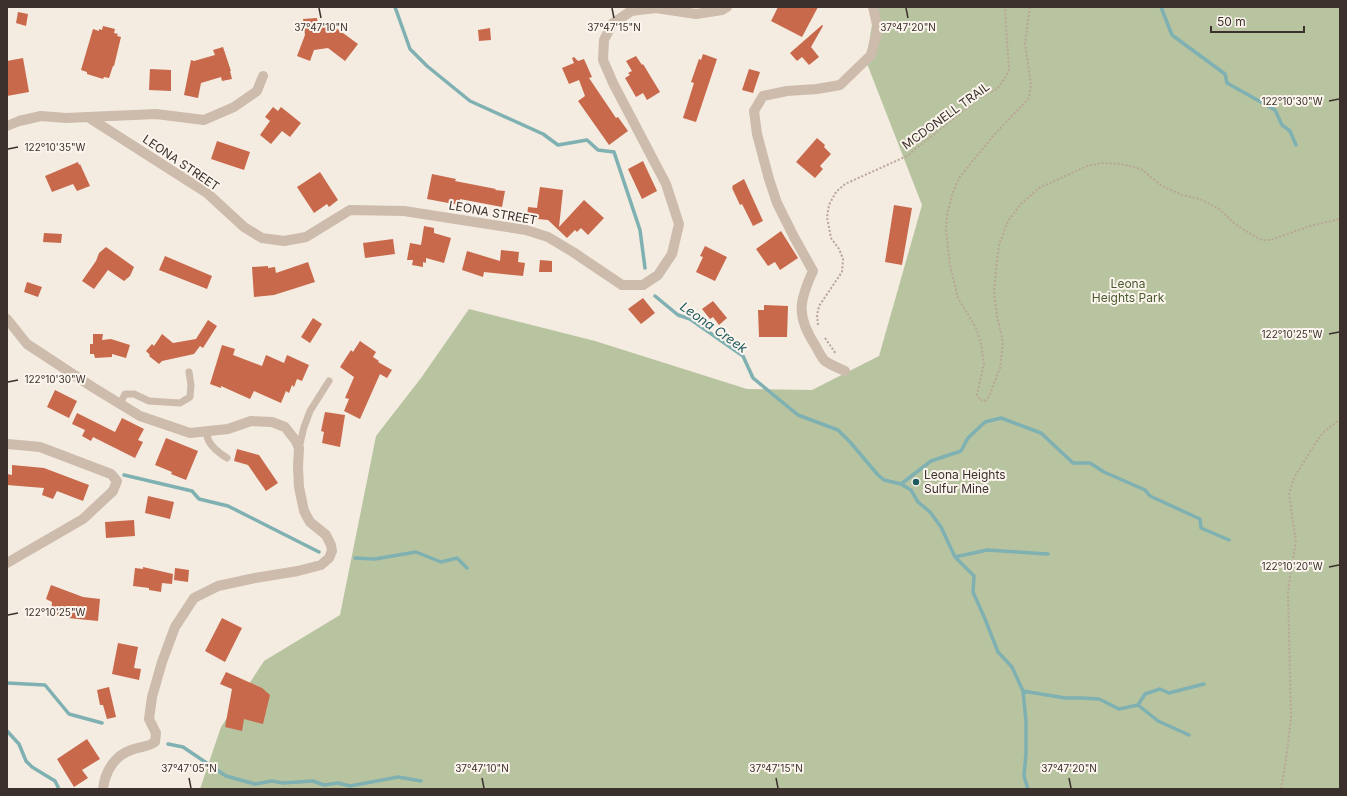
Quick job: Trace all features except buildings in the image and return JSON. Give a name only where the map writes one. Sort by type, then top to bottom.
[{"type":"street","name":"LEONA STREET","points":[[88,117],[206,193],[244,227],[262,238],[284,241],[306,237],[350,210],[404,211],[526,230],[548,237],[622,285],[643,285],[658,275],[672,254],[679,224],[666,184],[613,83],[603,60],[604,40],[612,24],[631,11],[656,8],[696,14],[722,10],[727,7]]},
{"type":"street","points":[[845,371],[824,360],[808,334],[802,317],[802,304],[806,286],[813,271],[777,203],[757,134],[754,111],[763,96],[787,91],[817,89],[840,85],[870,55],[878,29],[873,7]]},
{"type":"street","points":[[7,126],[19,121],[41,116],[66,118],[156,114],[204,120],[234,108],[257,91],[263,76]]},
{"type":"street","points":[[7,319],[27,344],[140,416],[190,433],[228,429],[251,421],[272,422],[285,427],[296,441],[299,448],[299,486],[304,511],[310,522],[326,536],[331,545],[332,551],[329,558],[321,565],[298,571],[218,586],[194,598],[175,627],[162,662],[152,696],[150,719],[156,733],[155,742],[129,751],[118,758],[105,776],[103,789]]},
{"type":"street","points":[[7,444],[40,447],[111,474],[117,481],[113,491],[83,519],[7,563]]},
{"type":"lane","points":[[120,404],[125,394],[134,394],[149,401],[180,403],[190,397],[191,385],[189,372]]},
{"type":"lane","points":[[299,448],[310,411],[329,381]]},
{"type":"lane","points":[[212,430],[207,436],[208,441],[217,451],[227,458]]},
{"type":"path","name":"MCDONELL TRAIL","points":[[820,329],[817,324],[817,315],[820,306],[842,272],[843,260],[839,249],[831,238],[827,217],[829,205],[836,192],[845,184],[907,156],[982,96],[997,89],[1006,78],[1009,70],[1005,12],[1006,7]]},
{"type":"path","points":[[1030,7],[1025,43],[1031,84],[1029,98],[993,136],[959,178],[952,195],[947,215],[946,230],[950,265],[958,298],[976,328],[981,344],[984,363],[977,395],[980,400],[985,401],[989,398],[1000,368],[1003,342],[997,316],[994,293],[999,246],[1008,221],[1021,204],[1039,188],[1087,166],[1102,163],[1121,164],[1141,169],[1162,186],[1200,199],[1219,209],[1234,224],[1262,240],[1271,240],[1310,226],[1340,219]]},
{"type":"path","points":[[823,335],[835,352],[845,371]]},
{"type":"path","points":[[1282,789],[1291,719],[1288,593],[1296,542],[1290,494],[1294,478],[1314,445],[1324,432],[1340,419]]},
{"type":"green space","name":"Leona Heights Park","points":[[875,7],[1340,7],[1340,789],[200,789],[221,727],[264,661],[340,615],[376,436],[421,378],[469,309],[595,341],[747,389],[812,390],[879,356],[922,205],[866,61]]},
{"type":"waterway","name":"Leona Creek","points":[[395,7],[410,49],[427,66],[470,101],[543,134],[558,145],[587,140],[598,150],[614,152],[640,230],[645,268]]},
{"type":"waterway","points":[[1161,7],[1172,35],[1225,74],[1227,83],[1275,110],[1282,125],[1290,131],[1296,145]]},
{"type":"waterway","name":"Leona Creek","points":[[655,296],[678,315],[690,319],[743,356],[753,378],[798,415],[838,430],[878,475],[884,480],[901,484],[911,490],[918,502],[930,512],[941,527],[955,557],[974,576],[973,592],[998,652],[1012,667],[1023,691],[1026,721],[1024,776],[1028,789]]},
{"type":"waterway","points":[[901,484],[931,461],[961,451],[968,438],[985,422],[1001,418],[1041,433],[1073,463],[1090,463],[1104,472],[1145,490],[1150,496],[1200,519],[1201,528],[1229,540]]},
{"type":"waterway","points":[[124,475],[192,491],[199,499],[228,506],[319,552]]},
{"type":"waterway","points":[[955,557],[987,550],[1048,554]]},
{"type":"waterway","points":[[355,558],[375,559],[416,552],[441,562],[457,558],[467,568]]},
{"type":"waterway","points":[[7,683],[45,685],[69,714],[102,723]]},
{"type":"waterway","points":[[1023,691],[1065,698],[1099,699],[1119,709],[1138,705],[1145,694],[1160,689],[1169,693],[1204,684]]},
{"type":"waterway","points":[[1138,705],[1158,721],[1189,735]]},
{"type":"waterway","points":[[7,731],[19,744],[26,761],[32,767],[55,781],[59,789]]},
{"type":"waterway","points":[[168,744],[183,747],[226,776],[255,784],[272,781],[283,783],[313,781],[324,785],[338,783],[350,786],[398,777],[421,781]]},
{"type":"place","name":"Leona Heights Sulfur Mine","points":[[916,482]]}]
